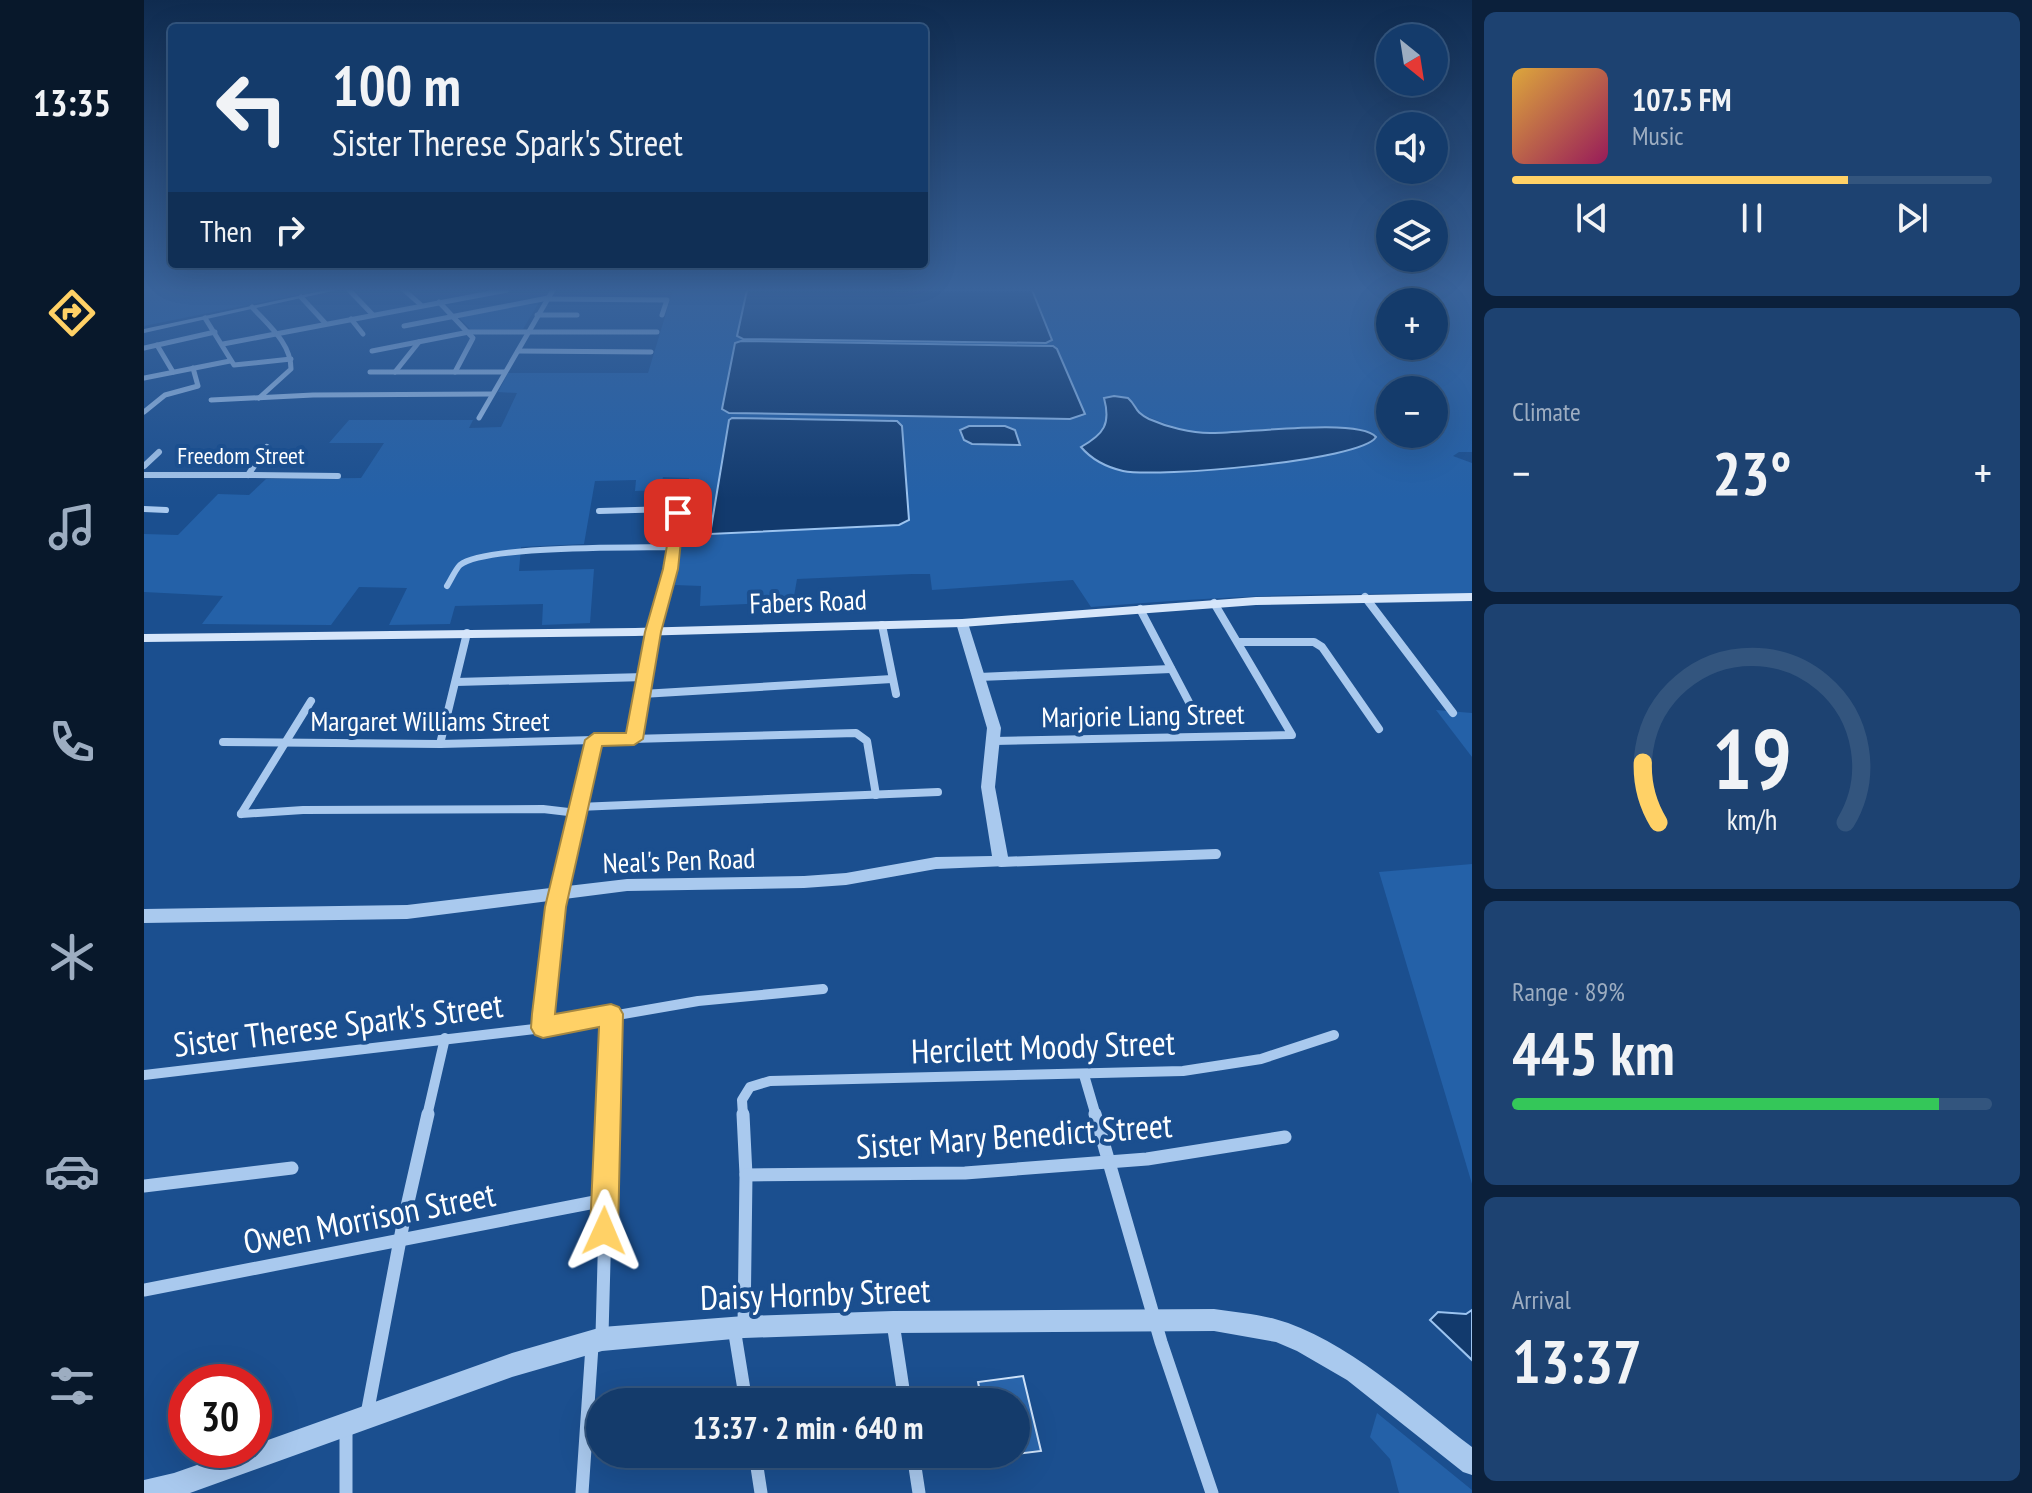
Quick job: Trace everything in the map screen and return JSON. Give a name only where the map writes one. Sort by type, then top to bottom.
[{"type":"main road","name":"Fabers Road","points":[[144,638],[653,632],[962,623],[1214,603],[1365,597],[1472,597]]},
{"type":"street","points":[[166,360],[173,372]]},
{"type":"street","points":[[144,378],[230,361],[238,366],[286,360]]},
{"type":"street","points":[[259,398],[292,367],[291,360]]},
{"type":"street","points":[[395,372],[405,360]]},
{"type":"street","points":[[455,372],[462,360]]},
{"type":"street","points":[[479,418],[512,360]]},
{"type":"street","points":[[144,412],[162,396],[200,384],[193,368]]},
{"type":"street","points":[[370,372],[504,372]]},
{"type":"street","points":[[211,400],[313,395],[491,394]]},
{"type":"street","points":[[248,475],[267,447]]},
{"type":"street","points":[[144,466],[159,452]]},
{"type":"street","name":"Freedom Street","points":[[144,475],[338,476]]},
{"type":"street","points":[[144,509],[166,510]]},
{"type":"street","points":[[599,511],[675,510],[678,516],[675,547],[653,632],[634,739]]},
{"type":"street","points":[[447,586],[459,566],[472,559],[533,549],[675,547]]},
{"type":"street","points":[[1365,597],[1453,713]]},
{"type":"street","points":[[1214,603],[1238,642],[1314,642],[1322,647],[1379,729]]},
{"type":"street","points":[[1140,609],[1191,706]]},
{"type":"street","points":[[962,623],[994,741],[988,787],[1001,862]]},
{"type":"street","points":[[882,625],[896,694]]},
{"type":"street","points":[[440,744],[467,633]]},
{"type":"street","name":"Marjorie Liang Street","points":[[994,741],[1292,735],[1238,642]]},
{"type":"street","points":[[979,677],[1171,669]]},
{"type":"street","points":[[456,682],[645,677]]},
{"type":"street","points":[[642,694],[892,679]]},
{"type":"street","points":[[311,701],[241,814],[303,810],[577,810],[938,792]]},
{"type":"street","name":"Margaret Williams Street","points":[[223,742],[440,744],[856,733],[867,741],[876,795]]},
{"type":"street","points":[[543,1028],[558,894],[594,740]]},
{"type":"street","name":"Neal's Pen Road","points":[[144,916],[385,913],[646,883],[818,881],[936,863],[1216,854]]},
{"type":"street","name":"Sister Therese Spark's Street","points":[[144,1075],[543,1028],[698,1001],[823,989]]},
{"type":"street","points":[[582,1493],[597,1341],[611,1014]]},
{"type":"street","name":"Hercilett Moody Street","points":[[746,1175],[742,1100],[750,1087],[770,1081],[1084,1075],[1208,1068],[1306,1048],[1334,1035]]},
{"type":"street","points":[[346,1493],[356,1422],[445,1038]]},
{"type":"street","points":[[1084,1075],[1212,1493]]},
{"type":"street","name":"Sister Mary Benedict Street","points":[[746,1175],[965,1173],[1147,1159],[1285,1137]]},
{"type":"street","points":[[144,1186],[292,1168]]},
{"type":"street","points":[[745,1388],[739,1328],[746,1175]]},
{"type":"street","name":"Owen Morrison Street","points":[[144,1290],[605,1200]]},
{"type":"street","name":"Daisy Hornby Street","points":[[144,1493],[174,1486],[512,1365],[597,1341],[739,1328],[893,1322],[1214,1320],[1276,1331],[1305,1343],[1355,1372],[1472,1463]]},
{"type":"street","points":[[893,1322],[903,1388]]},
{"type":"street","points":[[757,1468],[761,1493]]},
{"type":"street","points":[[915,1468],[919,1493]]},
{"type":"shaded area","points":[[652,360],[732,360],[722,409],[738,414],[1070,419],[1085,414],[1062,360],[1472,360],[1472,452],[1459,452],[1453,456],[1472,463],[1472,595],[1282,595],[1091,607],[1073,580],[932,590],[930,574],[912,574],[797,579],[793,602],[700,606],[701,586],[675,585],[689,478],[663,477],[660,490],[635,491],[636,480],[595,481],[584,544],[521,547],[519,571],[594,569],[590,623],[542,625],[543,604],[455,606],[450,624],[389,625],[407,588],[359,587],[331,625],[202,624],[223,596],[144,592],[144,534],[178,535],[218,494],[249,495],[266,479],[361,478],[384,443],[329,443],[349,420],[473,420],[469,428],[501,427],[517,393],[498,392],[508,373],[648,373]],"holes":[[[1104,398],[1191,431],[1225,434],[1309,428],[1372,432],[1340,452],[1322,457],[1189,471],[1125,472],[1082,446],[1104,427],[1107,415]],[[732,418],[890,419],[906,523],[710,534]],[[969,426],[1005,426],[1019,445],[972,444]]]},
{"type":"shaded area","points":[[732,360],[1062,360],[1085,414],[1070,419],[729,413],[722,409]]},
{"type":"shaded area","points":[[1104,398],[1128,398],[1149,419],[1195,432],[1324,427],[1365,431],[1376,437],[1362,446],[1335,453],[1256,466],[1174,472],[1123,471],[1100,462],[1081,447],[1104,427],[1107,415]]},
{"type":"shaded area","points":[[729,420],[897,421],[902,426],[909,520],[899,525],[710,534]]},
{"type":"shaded area","points":[[969,426],[1005,426],[1015,430],[1020,445],[972,444],[964,440],[960,430]]},
{"type":"shaded area","points":[[1436,710],[1472,713],[1472,757]]},
{"type":"shaded area","points":[[1472,864],[1472,1184],[1379,872]]},
{"type":"shaded area","points":[[1472,1310],[1472,1360],[1430,1320],[1438,1312],[1466,1314]]},
{"type":"shaded area","points":[[1377,1413],[1472,1493],[1399,1493],[1390,1459],[1370,1437]]},
{"type":"building","points":[[1023,1376],[1026,1388],[979,1388],[978,1382]]},
{"type":"building","points":[[1030,1405],[1041,1451],[1030,1452]]},
{"type":"route","points":[[604,1231],[611,1014],[543,1028],[544,1014],[556,907],[594,740],[634,739],[653,632],[675,547],[678,513]]}]
